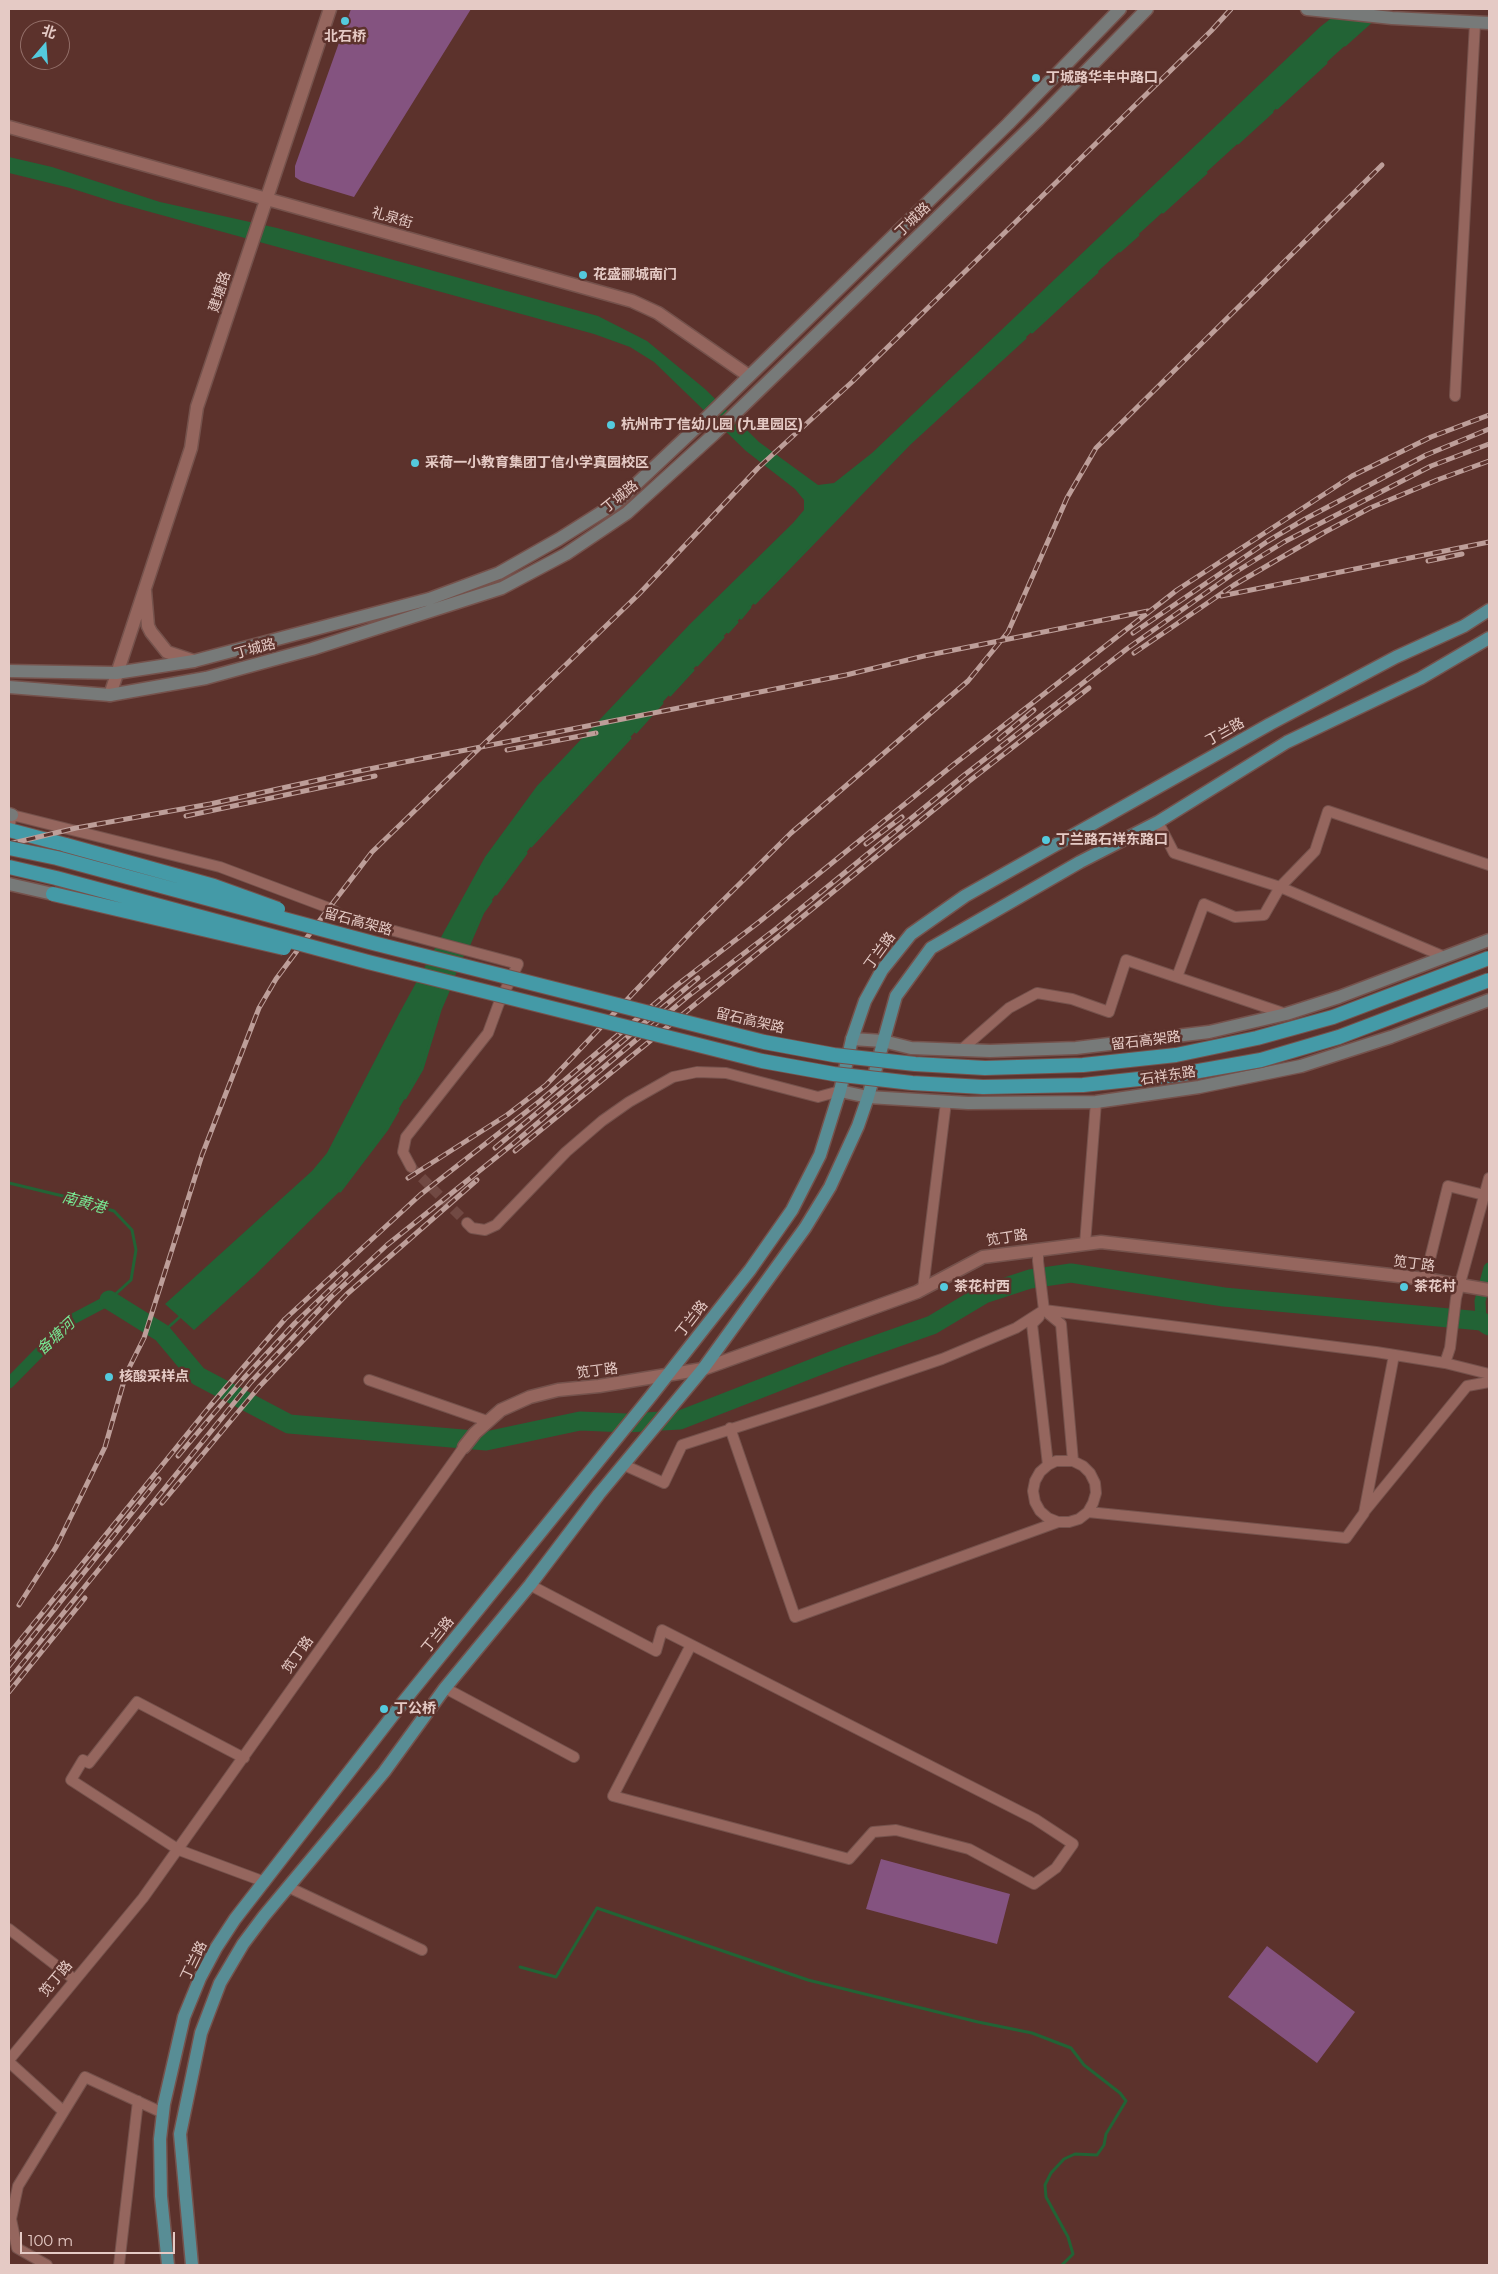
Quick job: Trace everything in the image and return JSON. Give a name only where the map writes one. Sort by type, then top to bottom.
[{"type":"highway","points":[[9,829],[214,886],[373,943]]},
{"type":"highway","name":"留石高架路","points":[[9,848],[57,858],[373,943],[764,1042],[834,1055],[915,1064],[986,1068],[1083,1065],[1176,1055],[1257,1038],[1333,1017],[1489,958]]},
{"type":"highway","points":[[9,867],[368,962],[762,1061],[834,1074],[912,1083],[983,1087],[1083,1085],[1176,1074],[1261,1060],[1339,1037],[1489,980]]},
{"type":"highway","points":[[53,894],[259,943],[368,962]]},
{"type":"main road","name":"丁城路","points":[[9,671],[116,673],[194,662],[429,599],[499,573],[559,539],[616,503],[700,424],[1008,124],[1120,9]]},
{"type":"main road","name":"丁城路","points":[[9,687],[110,695],[206,678],[312,649],[502,588],[566,554],[626,513],[714,434],[1038,120],[1147,9]]},
{"type":"main road","points":[[1307,9],[1392,18],[1489,23]]},
{"type":"main road","name":"丁兰路","points":[[168,2265],[161,2196],[160,2139],[173,2058],[182,2026],[200,1978],[234,1918],[265,1882],[404,1701],[651,1396],[750,1270],[796,1204],[820,1155],[840,1091],[852,1039],[865,1001],[882,970],[911,934],[965,896],[1270,724],[1396,657],[1464,626],[1489,610]]},
{"type":"main road","points":[[192,2265],[180,2134],[201,2033],[220,1983],[243,1944],[384,1772],[445,1688],[530,1585],[599,1494],[646,1440],[703,1369],[805,1228],[830,1187],[858,1126],[868,1098],[896,996],[931,948],[1080,862],[1158,822],[1287,742],[1421,678],[1489,638]]},
{"type":"main road","points":[[9,884],[53,894]]},
{"type":"main road","points":[[852,1039],[883,1041],[911,1048],[961,1050],[1076,1048],[1209,1032],[1286,1014],[1339,997],[1489,940]]},
{"type":"main road","name":"石祥东路","points":[[840,1091],[868,1098],[946,1102],[1096,1102],[1199,1087],[1301,1066],[1391,1037],[1489,1000]]},
{"type":"street","name":"建塘路","points":[[110,695],[190,448],[197,407],[330,9]]},
{"type":"street","points":[[1455,396],[1475,23]]},
{"type":"street","name":"礼泉街","points":[[9,127],[632,301],[658,312],[749,376]]},
{"type":"street","name":"建塘路","points":[[144,586],[148,626],[151,632],[167,652],[194,662]]},
{"type":"street","points":[[1177,977],[1204,904],[1235,918],[1264,915],[1280,887],[1315,851],[1328,811],[1489,865]]},
{"type":"street","points":[[9,829],[10,814],[220,867],[330,908],[346,918],[518,964],[499,1002],[488,1033],[406,1137],[403,1152],[411,1167]]},
{"type":"street","points":[[1158,822],[1174,853],[1280,887],[1445,957]]},
{"type":"street","points":[[961,1050],[1010,1008],[1038,993],[1072,999],[1109,1012],[1126,960],[1286,1014]]},
{"type":"street","points":[[467,1223],[472,1228],[485,1230],[496,1224],[566,1152],[602,1121],[629,1102],[674,1078],[697,1072],[726,1073],[818,1097],[840,1091]]},
{"type":"street","points":[[923,1289],[946,1102]]},
{"type":"street","points":[[1085,1244],[1096,1102]]},
{"type":"street","points":[[1445,1363],[1450,1348],[1456,1298],[1489,1178]]},
{"type":"street","points":[[1425,1280],[1448,1186],[1484,1195]]},
{"type":"street","name":"笕丁路","points":[[9,2061],[143,1898],[475,1433],[501,1410],[530,1397],[558,1390],[599,1386],[703,1369],[847,1319],[923,1289],[983,1257],[1038,1255],[1101,1242],[1425,1280],[1489,1290]]},
{"type":"street","points":[[1038,1255],[1044,1310],[1061,1324],[1073,1461]]},
{"type":"street","points":[[1044,1310],[1032,1324],[1048,1464]]},
{"type":"street","points":[[624,1465],[664,1483],[682,1444],[942,1359],[1016,1328],[1044,1310],[1394,1355],[1445,1363],[1489,1374]]},
{"type":"street","points":[[1364,1513],[1394,1355]]},
{"type":"street","points":[[369,1380],[487,1421]]},
{"type":"street","points":[[1088,1512],[1346,1538],[1467,1386],[1489,1382]]},
{"type":"street","points":[[730,1428],[795,1617],[1058,1522],[1069,1522],[1079,1519],[1088,1512],[1093,1504],[1096,1493],[1095,1483],[1090,1473],[1083,1466],[1073,1461],[1056,1461],[1048,1464],[1037,1476],[1033,1491],[1035,1502],[1040,1511],[1048,1518],[1058,1522]]},
{"type":"street","points":[[530,1585],[656,1651],[662,1630],[1035,1819],[1073,1844],[1056,1868],[1034,1884],[969,1849],[896,1830],[873,1832],[849,1859],[614,1796],[691,1645]]},
{"type":"street","points":[[445,1688],[574,1757]]},
{"type":"street","points":[[244,1758],[137,1702],[89,1763],[83,1760],[71,1780],[179,1850],[265,1882]]},
{"type":"street","points":[[288,1887],[422,1950]]},
{"type":"street","points":[[9,1929],[75,1980]]},
{"type":"street","points":[[9,2061],[63,2110]]},
{"type":"street","points":[[47,2265],[17,2248],[11,2232],[11,2219],[18,2186],[84,2076],[163,2113]]},
{"type":"street","points":[[119,2265],[138,2101]]},
{"type":"shaded area","points":[[351,9],[471,9],[354,197],[301,181],[295,177],[295,166]]},
{"type":"shaded area","points":[[1343,9],[1385,9],[909,444],[756,601],[537,838],[483,912],[440,1010],[422,1069],[387,1129],[341,1190],[254,1276],[194,1330],[165,1304],[312,1171],[327,1153],[400,1012],[485,857],[537,786],[690,624],[793,523],[804,510],[804,500],[795,489],[746,451],[654,362],[630,347],[594,334],[114,202],[70,188],[9,173],[9,157],[52,167],[160,202],[277,228],[598,316],[647,341],[705,389],[759,442],[818,485],[834,483],[872,453],[1320,27]]},
{"type":"shaded area","points":[[881,1859],[1010,1894],[997,1944],[866,1909]]},
{"type":"shaded area","points":[[1267,1946],[1355,2012],[1317,2063],[1228,1997]]},
{"type":"waterway","points":[[1345,45],[1374,19]]},
{"type":"waterway","points":[[1277,108],[1326,63]]},
{"type":"waterway","points":[[1238,143],[1272,112]]},
{"type":"waterway","points":[[1163,212],[1206,173]]},
{"type":"waterway","points":[[1120,251],[1138,235]]},
{"type":"waterway","points":[[1032,332],[1097,272]]},
{"type":"waterway","points":[[755,603],[909,444],[1025,338]]},
{"type":"waterway","points":[[741,618],[750,607]]},
{"type":"waterway","points":[[728,632],[737,622]]},
{"type":"waterway","points":[[697,665],[723,637]]},
{"type":"waterway","points":[[670,695],[693,670]]},
{"type":"waterway","points":[[636,732],[662,703]]},
{"type":"waterway","points":[[531,846],[630,738]]},
{"type":"waterway","points":[[496,894],[526,853]]},
{"type":"waterway","points":[[467,949],[483,912],[491,901]]},
{"type":"waterway","points":[[405,1098],[422,1069],[440,1010],[449,989]]},
{"type":"waterway","points":[[340,1191],[387,1129],[398,1110]]},
{"type":"waterway","name":"南黄港","points":[[9,1183],[114,1211],[132,1230],[136,1250],[131,1280],[109,1300]]},
{"type":"waterway","points":[[1481,1321],[1480,1301],[1489,1268]]},
{"type":"waterway","points":[[109,1300],[162,1333],[198,1376],[289,1424],[486,1441],[580,1421],[626,1423],[680,1420],[844,1356],[932,1325],[984,1294],[1030,1279],[1071,1273],[1224,1297],[1481,1321],[1489,1326]]},
{"type":"waterway","name":"备塘河","points":[[9,1383],[71,1320],[109,1300]]},
{"type":"waterway","points":[[162,1333],[182,1315]]},
{"type":"waterway","points":[[520,1967],[556,1977],[597,1908],[808,1980],[978,2022],[1032,2033],[1071,2048],[1084,2065],[1120,2093],[1126,2101],[1106,2134],[1104,2145],[1097,2155],[1075,2154],[1064,2159],[1051,2173],[1045,2185],[1046,2197],[1068,2237],[1073,2254],[1062,2265]]},
{"type":"tunnel","points":[[411,1167],[467,1223]]},
{"type":"railway","points":[[19,1605],[56,1547],[105,1447],[126,1374],[144,1338],[202,1155],[259,1008],[276,979],[329,908],[372,852],[639,594],[758,468],[852,382],[1211,31],[1231,9]]},
{"type":"railway","points":[[408,1178],[507,1115],[546,1085],[696,927],[791,833],[968,681],[1008,632],[1067,498],[1096,448],[1382,165]]},
{"type":"railway","points":[[9,1654],[210,1406],[285,1319],[420,1195],[540,1101],[677,985],[759,922],[953,765],[1177,590],[1352,476],[1431,437],[1489,415]]},
{"type":"railway","points":[[1133,633],[1268,541],[1305,519],[1426,455],[1489,429]]},
{"type":"railway","points":[[9,1680],[251,1382],[331,1297],[387,1245],[514,1143],[687,997],[777,928],[963,776],[1128,648],[1234,573],[1284,542],[1431,466],[1489,444]]},
{"type":"railway","points":[[1134,653],[1234,585],[1325,532],[1370,508],[1489,461]]},
{"type":"railway","points":[[1221,596],[1489,542]]},
{"type":"railway","points":[[1428,561],[1462,554]]},
{"type":"railway","points":[[9,844],[76,828],[210,804],[359,771],[846,675],[924,656],[1148,611]]},
{"type":"railway","points":[[515,1151],[968,782],[1089,688]]},
{"type":"railway","points":[[999,739],[1034,710]]},
{"type":"railway","points":[[507,750],[596,733]]},
{"type":"railway","points":[[186,816],[375,776]]},
{"type":"railway","points":[[866,844],[902,817]]},
{"type":"railway","points":[[495,1148],[698,978]]},
{"type":"railway","points":[[162,1503],[259,1387],[347,1294],[477,1180]]},
{"type":"railway","points":[[178,1456],[244,1378],[295,1323],[346,1274]]},
{"type":"railway","points":[[9,1666],[159,1479]]},
{"type":"railway","points":[[9,1692],[85,1598]]},
{"type":"place","name":"北石桥","points":[[345,21]]},
{"type":"place","name":"丁城路华丰中路口","points":[[1036,78]]},
{"type":"place","name":"花盛郦城南门","points":[[583,275]]},
{"type":"place","name":"杭州市丁信幼儿园 (九里园区)","points":[[611,425]]},
{"type":"place","name":"采荷一小教育集团丁信小学真园校区","points":[[415,463]]},
{"type":"place","name":"丁兰路石祥东路口","points":[[1046,840]]},
{"type":"place","name":"茶花村西","points":[[944,1287]]},
{"type":"place","name":"茶花村","points":[[1404,1287]]},
{"type":"place","name":"核酸采样点","points":[[109,1377]]},
{"type":"place","name":"丁公桥","points":[[384,1709]]}]
